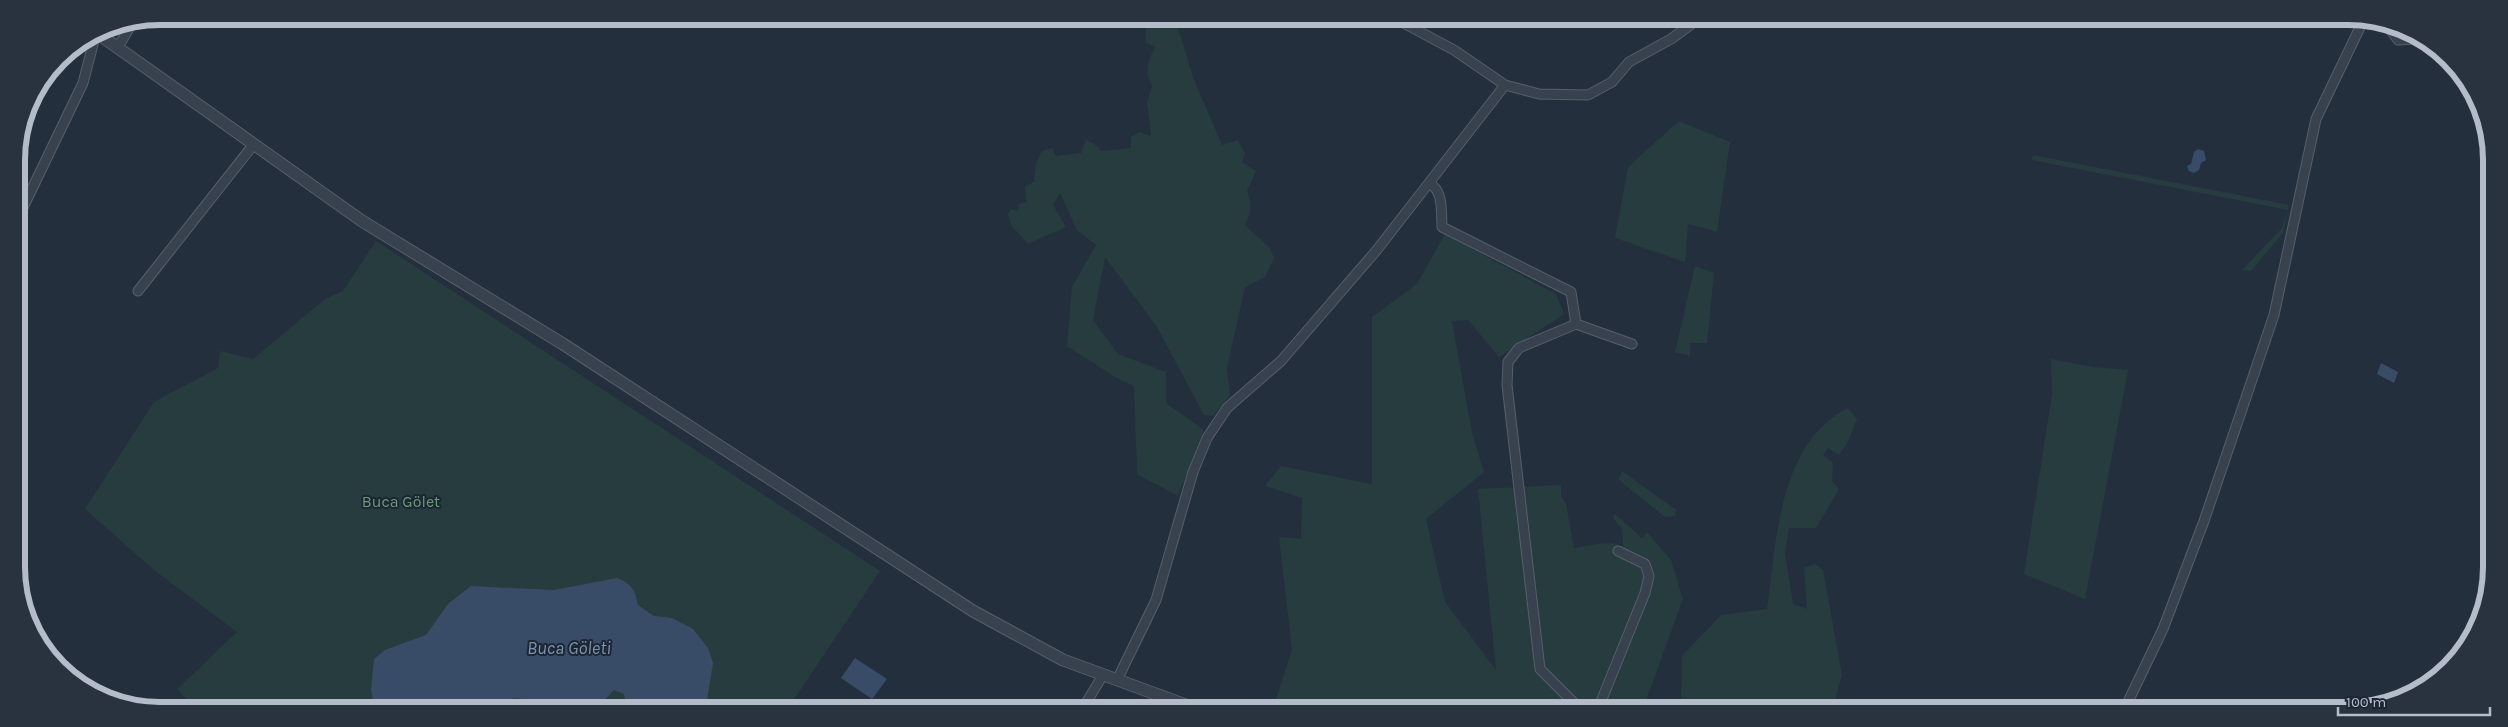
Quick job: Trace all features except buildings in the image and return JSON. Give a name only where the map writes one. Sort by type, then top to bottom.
[{"type":"street","points":[[1407,25],[1454,50],[1505,85],[1539,94],[1588,95],[1612,82],[1629,62],[1671,39],[1690,25]]},
{"type":"street","points":[[2128,702],[2164,629],[2204,521],[2274,314],[2316,119],[2361,26]]},
{"type":"street","points":[[118,47],[129,29]]},
{"type":"street","points":[[2393,33],[2398,40],[2409,40]]},
{"type":"street","points":[[104,38],[362,221],[563,344],[973,612],[1063,660],[1178,702]]},
{"type":"street","points":[[25,203],[83,83],[94,43]]},
{"type":"street","points":[[1117,680],[1156,600],[1193,472],[1207,438],[1227,408],[1281,361],[1376,251],[1505,85]]},
{"type":"street","points":[[138,291],[254,144]]},
{"type":"street","points":[[1429,183],[1436,186],[1439,194],[1442,227],[1571,292],[1576,324]]},
{"type":"street","points":[[1573,702],[1540,670],[1507,385],[1508,362],[1519,348],[1576,324],[1632,344]]},
{"type":"street","points":[[1601,702],[1645,593],[1649,576],[1645,564],[1618,551]]},
{"type":"street","points":[[1087,702],[1103,675]]},
{"type":"green space","points":[[1146,25],[1177,25],[1194,80],[1222,145],[1238,140],[1245,154],[1242,162],[1256,171],[1247,191],[1250,208],[1245,225],[1270,248],[1274,258],[1265,277],[1245,287],[1227,368],[1230,395],[1213,416],[1204,415],[1157,327],[1105,257],[1093,320],[1118,354],[1166,372],[1166,403],[1204,430],[1178,496],[1137,474],[1134,386],[1115,377],[1067,346],[1072,287],[1096,245],[1077,230],[1060,193],[1053,205],[1066,227],[1028,244],[1011,225],[1008,214],[1011,209],[1018,211],[1019,204],[1026,202],[1025,186],[1034,182],[1036,163],[1042,151],[1052,148],[1056,156],[1081,153],[1086,139],[1101,151],[1131,148],[1131,137],[1140,132],[1151,136],[1147,103],[1152,86],[1148,71],[1149,62],[1155,47],[1145,42]]},
{"type":"green space","points":[[1679,121],[1730,142],[1717,232],[1688,224],[1685,262],[1615,238],[1628,167]]},
{"type":"green space","points":[[2033,155],[2289,205],[2288,210],[2032,160]]},
{"type":"green space","points":[[2288,211],[2283,233],[2251,271],[2242,270],[2282,228]]},
{"type":"green space","points":[[1445,234],[1556,294],[1564,314],[1499,357],[1468,320],[1452,321],[1472,433],[1484,472],[1426,519],[1445,602],[1496,670],[1478,489],[1561,485],[1561,496],[1566,504],[1574,548],[1606,543],[1623,547],[1622,529],[1613,518],[1615,514],[1642,538],[1647,532],[1671,560],[1683,599],[1646,702],[1275,702],[1292,650],[1279,537],[1301,539],[1302,498],[1265,486],[1281,466],[1372,484],[1372,317],[1417,284]]},
{"type":"green space","name":"Buca Gölet","points":[[376,241],[880,571],[792,702],[189,702],[177,689],[237,632],[154,570],[85,509],[154,402],[218,368],[220,351],[253,359],[325,299],[343,291]]},
{"type":"green space","points":[[1695,266],[1714,273],[1707,343],[1690,343],[1690,356],[1675,352]]},
{"type":"green space","points":[[2051,359],[2092,367],[2128,370],[2085,599],[2024,574],[2052,394]]},
{"type":"green space","points":[[1848,408],[1857,419],[1848,442],[1839,455],[1828,448],[1823,455],[1833,463],[1832,481],[1839,489],[1816,528],[1789,528],[1785,553],[1793,604],[1807,609],[1804,568],[1815,564],[1823,570],[1842,675],[1835,702],[1681,702],[1682,656],[1721,615],[1767,609],[1778,525],[1785,496],[1794,469],[1808,444],[1825,424]]},
{"type":"green space","points":[[1622,471],[1676,510],[1675,516],[1665,517],[1619,480]]},
{"type":"water","points":[[2198,149],[2204,151],[2206,160],[2201,163],[2199,170],[2194,173],[2189,171],[2187,166],[2191,164],[2194,152]]},
{"type":"water","points":[[2381,363],[2398,372],[2394,383],[2377,374]]},
{"type":"water","name":"Buca Göleti","points":[[617,578],[632,588],[638,605],[654,616],[672,618],[693,629],[708,648],[713,663],[707,702],[624,702],[624,694],[614,690],[603,702],[532,702],[514,698],[504,702],[373,702],[371,690],[374,659],[385,650],[426,635],[448,604],[471,586],[554,590]]},
{"type":"water","points":[[855,658],[887,679],[872,699],[841,678]]}]
